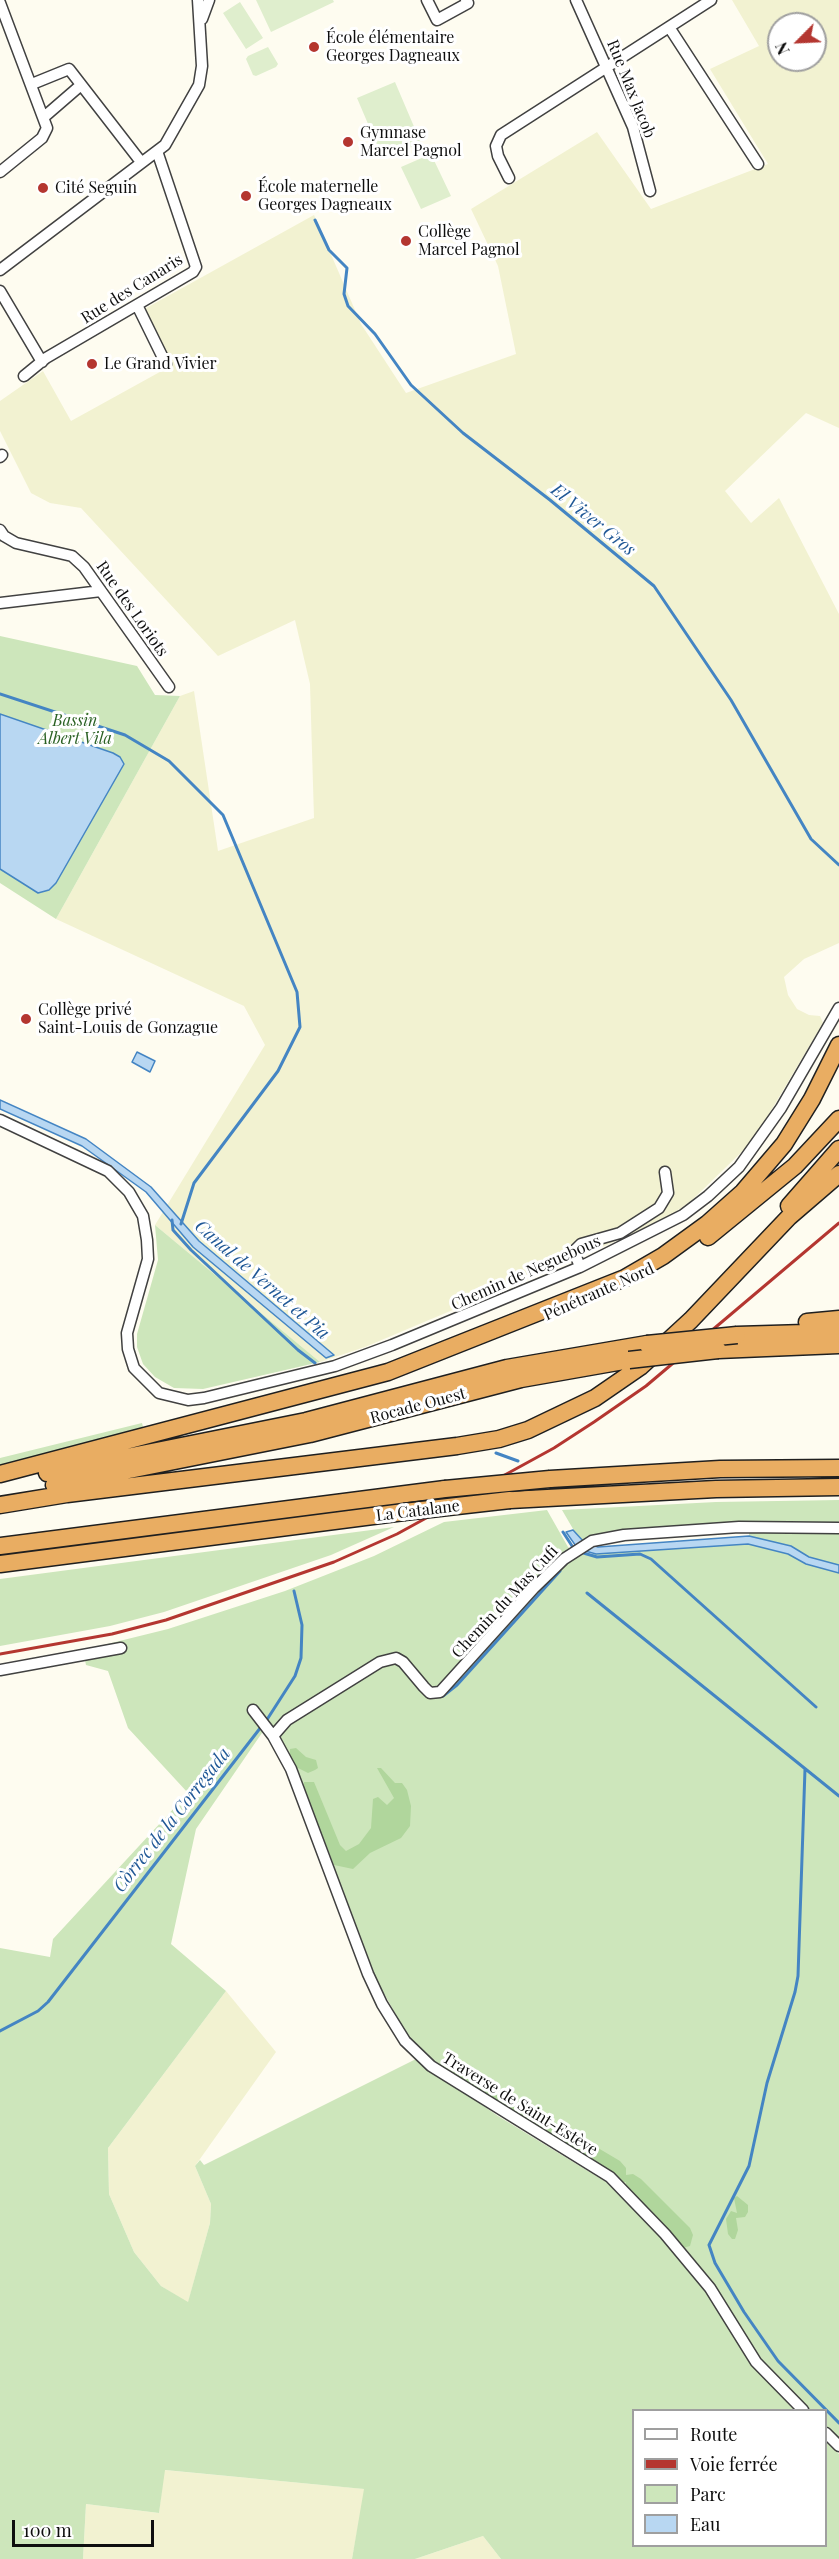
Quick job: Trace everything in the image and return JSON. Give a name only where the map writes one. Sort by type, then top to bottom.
[{"type":"highway","points":[[0,1474],[388,1372],[625,1278],[663,1256],[698,1231],[743,1192],[784,1144],[812,1099],[839,1045]]},
{"type":"highway","name":"Pénétrante Nord","points":[[388,1372],[430,1359],[531,1321],[626,1283],[666,1262],[711,1235],[763,1194],[795,1166],[839,1119]]},
{"type":"highway","points":[[0,1505],[67,1494],[457,1446],[500,1439],[558,1417],[596,1398],[640,1367],[653,1343],[839,1149]]},
{"type":"highway","points":[[653,1343],[691,1320],[782,1225],[839,1174]]},
{"type":"highway","points":[[742,1336],[839,1319]]},
{"type":"highway","name":"Rocade Ouest","points":[[0,1482],[294,1423],[384,1402],[507,1368],[653,1343],[839,1332]]},
{"type":"highway","points":[[742,1336],[839,1351]]},
{"type":"highway","name":"Rocade Ouest","points":[[0,1496],[310,1434],[521,1379],[629,1360],[718,1350],[742,1336],[839,1345]]},
{"type":"highway","name":"La Catalane","points":[[0,1546],[445,1489],[550,1479],[720,1470],[839,1468]]},
{"type":"highway","name":"La Catalane","points":[[0,1564],[510,1500],[716,1489],[839,1487]]},
{"type":"street","points":[[0,270],[165,145],[199,85],[202,66],[198,0]]},
{"type":"street","points":[[201,22],[208,0]]},
{"type":"street","points":[[426,0],[437,20],[468,3],[466,0]]},
{"type":"street","name":"Rue Max Jacob","points":[[576,0],[633,127],[650,191]]},
{"type":"street","points":[[509,178],[498,156],[496,146],[501,135],[711,0]]},
{"type":"street","points":[[0,3],[47,128],[42,138],[0,172]]},
{"type":"street","points":[[669,27],[758,164]]},
{"type":"street","points":[[32,84],[69,69],[141,162]]},
{"type":"street","points":[[44,117],[81,85]]},
{"type":"street","name":"Rue des Canaris","points":[[24,376],[42,362],[193,272],[196,267],[157,152]]},
{"type":"street","points":[[0,291],[42,362]]},
{"type":"street","points":[[137,305],[166,364]]},
{"type":"street","name":"Rue des Loriots","points":[[0,530],[4,536],[16,543],[72,556],[84,567],[169,687]]},
{"type":"street","points":[[0,603],[101,591]]},
{"type":"street","name":"Chemin de Neguebous","points":[[0,1120],[108,1171],[129,1192],[143,1216],[148,1259],[127,1333],[128,1349],[134,1368],[159,1393],[188,1400],[204,1398],[335,1366],[502,1302],[580,1267],[683,1215],[708,1196],[739,1167],[781,1108],[839,1008]]},
{"type":"street","points":[[580,1267],[574,1251],[581,1244],[620,1233],[659,1208],[668,1193],[665,1172]]},
{"type":"street","name":"Chemin du Mas Cufi","points":[[273,1736],[287,1720],[380,1662],[396,1658],[403,1662],[430,1693],[440,1692],[534,1588],[573,1551],[592,1541],[624,1535],[739,1527],[839,1528]]},
{"type":"street","points":[[0,1670],[121,1648]]},
{"type":"street","name":"Traverse de Saint-Estève","points":[[253,1710],[273,1736],[291,1769],[368,1974],[405,2041],[431,2066],[610,2177],[665,2235],[710,2288],[756,2362],[802,2409]]},
{"type":"street","points":[[827,2435],[839,2446]]},
{"type":"green space","points":[[256,0],[333,0],[334,2],[271,32]]},
{"type":"green space","points":[[732,0],[839,0],[839,428],[806,413],[725,491],[751,523],[779,498],[839,614],[839,943],[804,959],[784,977],[788,995],[797,1009],[809,1015],[820,1016],[823,1023],[753,1141],[691,1201],[661,1222],[365,1347],[320,1362],[155,1225],[265,1045],[244,1006],[56,919],[180,696],[194,691],[218,851],[314,818],[310,684],[295,620],[218,656],[81,508],[50,503],[31,493],[0,431],[0,401],[43,371],[71,421],[167,368],[139,312],[314,215],[361,324],[406,393],[516,354],[498,266],[471,209],[597,132],[651,209],[768,164],[710,69],[759,46]]},
{"type":"green space","points":[[240,2],[263,38],[246,49],[223,13]]},
{"type":"green space","points":[[268,47],[278,64],[256,76],[253,75],[246,59]]},
{"type":"green space","points":[[395,82],[421,143],[383,159],[357,98]]},
{"type":"green space","points":[[431,154],[451,196],[421,209],[401,167]]},
{"type":"green space","name":"Bassin Albert Vila","points":[[0,636],[137,666],[155,695],[180,696],[56,919],[0,883]]},
{"type":"green space","points":[[155,1225],[320,1362],[203,1389],[174,1388],[155,1377],[143,1364],[137,1347],[137,1334],[158,1260]]},
{"type":"green space","points":[[142,1423],[144,1431],[0,1466],[0,1458]]},
{"type":"green space","points":[[839,1500],[839,1523],[584,1542],[576,1534],[562,1510],[716,1502]]},
{"type":"green space","points":[[547,1510],[568,1547],[577,1555],[748,1544],[788,1554],[806,1564],[839,1573],[839,2439],[827,2427],[827,2409],[809,2409],[760,2359],[714,2285],[613,2174],[434,2062],[409,2038],[372,1972],[296,1767],[278,1734],[264,1730],[196,1829],[171,1944],[226,1991],[108,2148],[109,2194],[134,2252],[161,2286],[188,2302],[210,2223],[211,2204],[195,2166],[200,2160],[204,2165],[416,2059],[498,2116],[606,2182],[661,2238],[705,2291],[752,2365],[793,2409],[632,2409],[632,2547],[827,2547],[827,2442],[839,2454],[839,2559],[501,2559],[483,2536],[415,2559],[352,2559],[364,2489],[165,2470],[159,2513],[86,2504],[83,2559],[0,2559],[0,1948],[50,1957],[53,1939],[188,1793],[128,1728],[108,1671],[86,1665],[83,1650],[168,1629],[285,1591],[374,1556],[444,1522]]},
{"type":"green space","points":[[394,1527],[331,1555],[164,1612],[110,1626],[0,1646],[0,1579]]},
{"type":"green space","points":[[749,1532],[839,1533],[839,1565],[809,1557],[791,1546],[749,1536]]},
{"type":"green space","points":[[296,1748],[306,1757],[316,1760],[318,1768],[308,1773],[296,1767],[290,1756],[290,1749]]},
{"type":"green space","points":[[377,1768],[381,1768],[395,1783],[402,1783],[407,1790],[411,1806],[410,1826],[401,1838],[370,1853],[353,1869],[334,1865],[304,1789],[304,1782],[314,1782],[340,1845],[346,1851],[359,1844],[371,1828],[373,1799],[378,1797],[387,1805],[394,1798]]},
{"type":"green space","points":[[226,1991],[276,2052],[195,2166],[211,2204],[210,2223],[188,2303],[161,2286],[134,2252],[109,2194],[108,2148]]},
{"type":"green space","points":[[459,2065],[535,2111],[544,2122],[549,2119],[620,2161],[626,2168],[626,2175],[633,2174],[641,2179],[690,2228],[693,2235],[690,2246],[683,2248],[626,2188],[626,2182],[621,2182],[452,2074]]},
{"type":"green space","points":[[737,2196],[748,2205],[748,2212],[745,2217],[736,2218],[738,2230],[735,2239],[732,2239],[728,2234],[726,2219],[731,2211],[737,2213],[734,2198]]},
{"type":"green space","points":[[164,2470],[365,2489],[352,2559],[83,2559],[86,2504],[159,2513]]},
{"type":"green space","points":[[483,2536],[501,2559],[415,2559]]},
{"type":"water","points":[[0,714],[113,753],[120,757],[124,764],[56,883],[49,890],[38,893],[0,869]]},
{"type":"water","points":[[137,1052],[155,1061],[150,1072],[132,1062]]},
{"type":"water","name":"Canal de Vernet et Pia","points":[[0,1100],[86,1139],[151,1187],[199,1241],[334,1355],[326,1358],[193,1247],[146,1192],[82,1146],[0,1109]]},
{"type":"water","points":[[573,1530],[584,1542],[598,1547],[749,1536],[791,1546],[809,1557],[839,1565],[839,1573],[806,1564],[788,1554],[748,1544],[596,1554],[578,1549],[566,1532]]},
{"type":"waterway","name":"El Viver Gros","points":[[315,220],[329,250],[347,268],[344,294],[348,306],[375,334],[411,385],[463,433],[550,500],[654,586],[731,700],[811,839],[839,865]]},
{"type":"waterway","points":[[0,694],[125,735],[169,761],[223,815],[297,992],[300,1027],[278,1071],[194,1183],[181,1224]]},
{"type":"waterway","points":[[172,1220],[173,1230],[191,1250],[298,1350],[315,1363]]},
{"type":"waterway","points":[[496,1453],[518,1461]]},
{"type":"waterway","points":[[563,1532],[574,1549]]},
{"type":"waterway","points":[[580,1552],[597,1557],[640,1554],[651,1559],[816,1707]]},
{"type":"waterway","points":[[443,1696],[457,1685],[560,1571]]},
{"type":"waterway","name":"Còrrec de la Corregada","points":[[0,2031],[38,2011],[48,2002],[268,1718],[295,1676],[301,1658],[302,1625],[294,1591]]},
{"type":"waterway","points":[[587,1593],[839,1796]]},
{"type":"waterway","points":[[805,1769],[798,1976],[795,1992],[767,2083],[749,2166],[709,2245],[715,2263],[744,2312],[778,2361],[825,2409]]},
{"type":"waterway","points":[[827,2411],[839,2423]]},
{"type":"railway","points":[[0,1654],[112,1634],[166,1620],[334,1562],[397,1534],[554,1448],[646,1386],[839,1223]]},
{"type":"place","name":"École élémentaire Georges Dagneaux","points":[[314,47]]},
{"type":"place","name":"Gymnase Marcel Pagnol","points":[[348,142]]},
{"type":"place","name":"Cité Seguin","points":[[43,188]]},
{"type":"place","name":"École maternelle Georges Dagneaux","points":[[246,196]]},
{"type":"place","name":"Collège Marcel Pagnol","points":[[406,241]]},
{"type":"place","name":"Le Grand Vivier","points":[[92,364]]},
{"type":"place","name":"Collège privé Saint-Louis de Gonzague","points":[[26,1019]]}]
